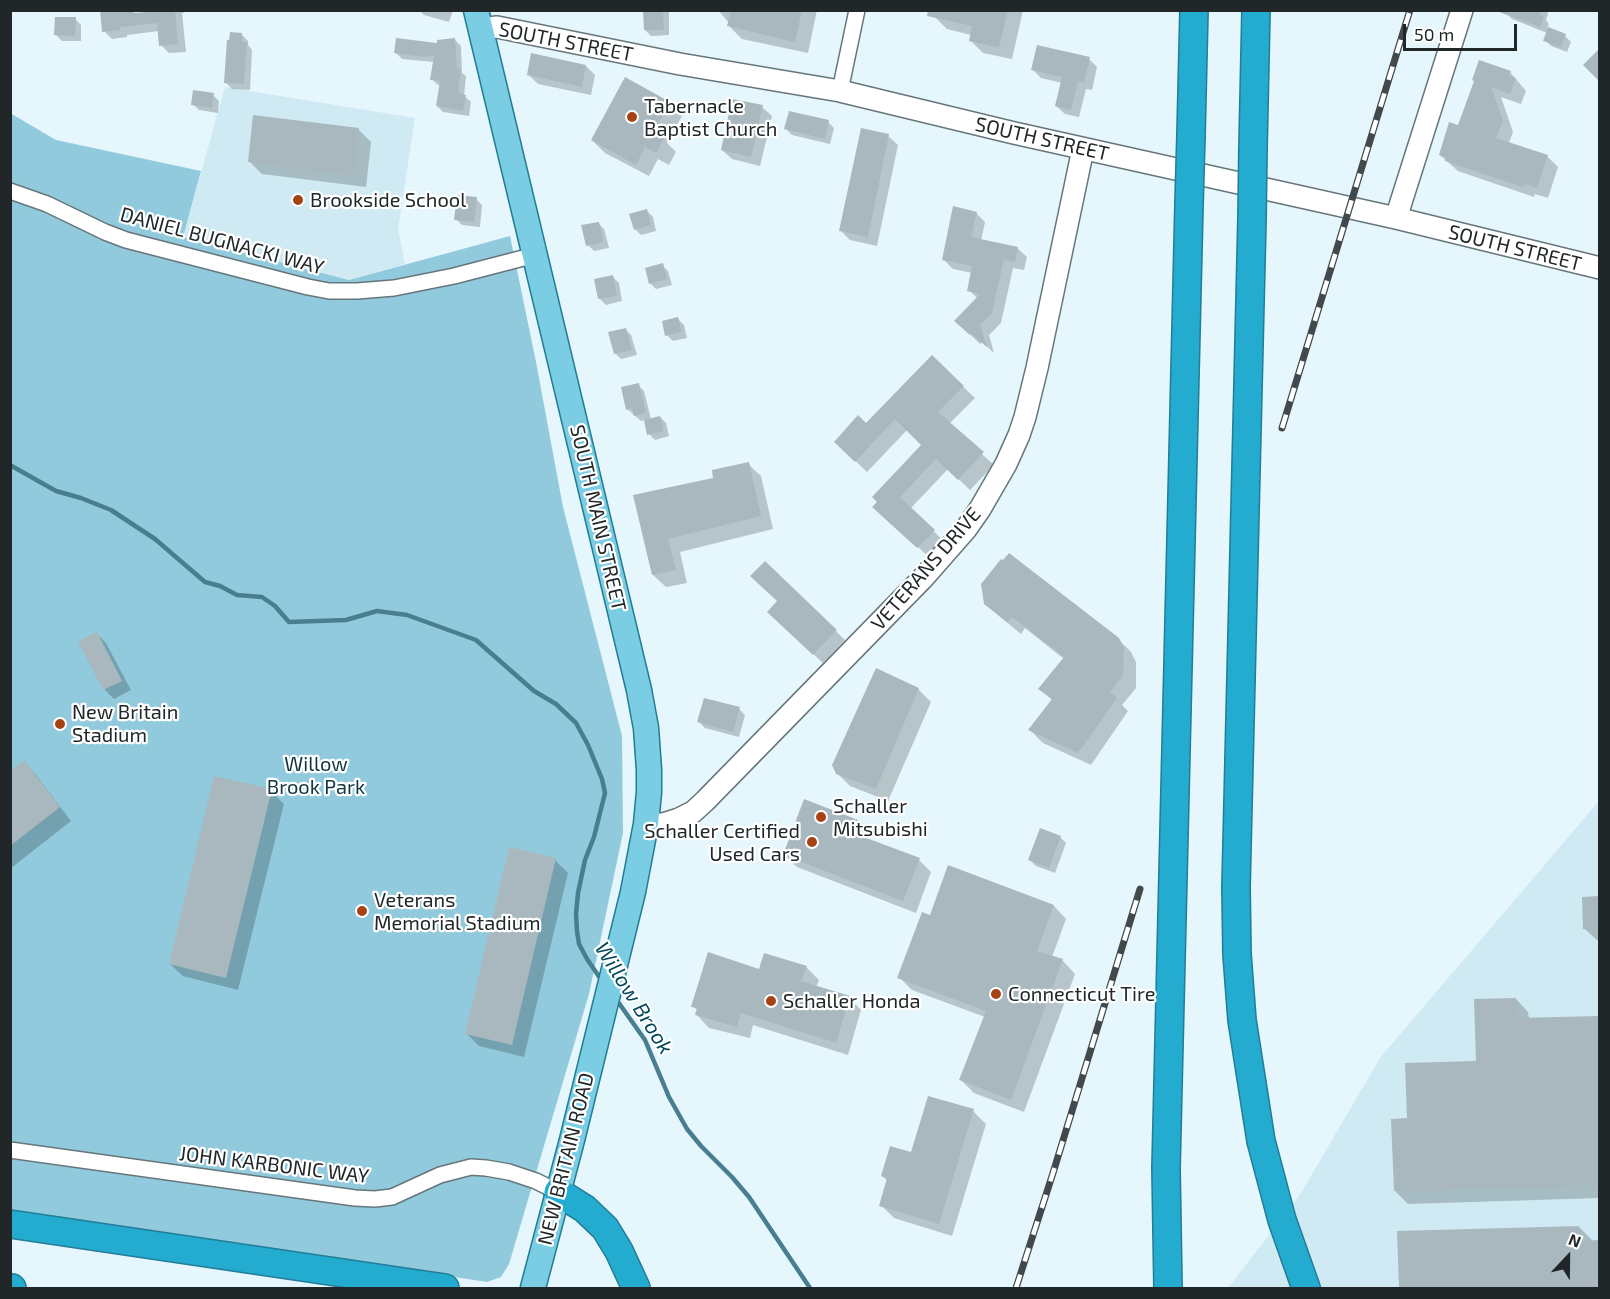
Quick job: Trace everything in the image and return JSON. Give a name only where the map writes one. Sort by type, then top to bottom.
[{"type":"highway","points":[[1257,10],[1236,912],[1237,954],[1242,1020],[1263,1150],[1282,1220],[1306,1288]]},
{"type":"highway","points":[[1168,1288],[1166,1168],[1192,16]]},
{"type":"highway","points":[[558,1192],[585,1209],[605,1228],[619,1251],[636,1288]]},
{"type":"highway","points":[[10,1224],[445,1288]]},
{"type":"main road","points":[[1396,218],[1462,10]]},
{"type":"main road","name":"SOUTH STREET","points":[[478,20],[496,27],[697,68],[840,92],[1083,149],[1396,218],[1599,268]]},
{"type":"main road","name":"SOUTH MAIN STREET","points":[[478,20],[646,728],[649,770],[646,824],[602,1018]]},
{"type":"main road","name":"VETERANS DRIVE","points":[[646,824],[663,824],[679,819],[693,812],[705,801],[923,578],[966,529],[993,489],[1025,417],[1083,149]]},
{"type":"main road","name":"NEW BRITAIN ROAD","points":[[533,1288],[602,1018]]},
{"type":"street","points":[[840,92],[857,10]]},
{"type":"street","name":"DANIEL BUGNACKI WAY","points":[[10,191],[47,204],[126,240],[308,288],[329,291],[394,288],[454,276],[535,255]]},
{"type":"street","name":"JOHN KARBONIC WAY","points":[[10,1150],[356,1198],[392,1197],[440,1175],[471,1167],[486,1167],[509,1172],[536,1181],[558,1192]]},
{"type":"shaded area","name":"Brookside School","points":[[225,87],[415,118],[398,229],[405,264],[349,280],[183,237]]},
{"type":"shaded area","points":[[1599,801],[1599,1288],[1228,1288],[1301,1193],[1380,1058]]},
{"type":"green space","name":"Willow Brook Park","points":[[10,113],[56,140],[201,171],[183,237],[349,280],[510,236],[563,507],[622,736],[623,833],[589,994],[509,1264],[501,1277],[487,1282],[11,1210]]},
{"type":"building","points":[[100,10],[134,10],[134,13],[175,10],[178,44],[159,46],[157,23],[120,27],[120,30],[102,32]]},
{"type":"building","points":[[643,10],[663,10],[664,30],[644,30]]},
{"type":"building","points":[[731,10],[802,10],[795,42],[727,26]]},
{"type":"building","points":[[928,10],[1008,10],[999,48],[969,41],[972,26],[927,16]]},
{"type":"building","points":[[1499,10],[1541,10],[1540,15],[1544,16],[1540,27],[1499,12]]},
{"type":"building","points":[[55,17],[76,17],[75,36],[54,35]]},
{"type":"building","points":[[1548,27],[1566,34],[1561,47],[1543,41]]},
{"type":"building","points":[[230,32],[242,33],[242,42],[247,42],[244,84],[224,83],[227,40],[229,40]]},
{"type":"building","points":[[396,38],[437,43],[437,40],[455,38],[457,68],[461,69],[458,93],[466,95],[463,111],[436,106],[440,81],[430,80],[434,56],[422,57],[394,53]]},
{"type":"building","points":[[1037,45],[1090,57],[1084,83],[1078,81],[1071,110],[1055,106],[1062,77],[1031,70]]},
{"type":"building","points":[[1599,49],[1599,81],[1583,65]]},
{"type":"building","points":[[531,53],[586,65],[582,87],[527,75]]},
{"type":"building","points":[[1479,60],[1511,71],[1509,76],[1516,78],[1510,94],[1491,87],[1503,121],[1496,138],[1548,155],[1537,188],[1524,184],[1523,187],[1445,161],[1446,158],[1439,155],[1449,122],[1458,125]]},
{"type":"building","name":"Tabernacle Baptist Church","points":[[625,77],[670,102],[653,133],[664,138],[656,153],[645,147],[636,165],[591,140]]},
{"type":"building","points":[[193,90],[214,93],[212,108],[191,105]]},
{"type":"building","points":[[732,99],[763,105],[751,157],[721,150]]},
{"type":"building","points":[[789,111],[829,120],[825,139],[784,129]]},
{"type":"building","points":[[253,115],[359,128],[353,175],[248,162]]},
{"type":"building","points":[[861,128],[889,134],[868,237],[839,231]]},
{"type":"building","points":[[457,195],[477,197],[474,222],[454,220]]},
{"type":"building","points":[[953,206],[977,212],[971,237],[1018,247],[1015,262],[1004,259],[992,313],[980,325],[987,347],[954,321],[980,294],[967,291],[972,266],[942,260]]},
{"type":"building","points":[[647,209],[651,225],[634,230],[629,214]]},
{"type":"building","points":[[599,222],[603,242],[586,246],[581,225]]},
{"type":"building","points":[[663,263],[667,279],[649,284],[645,268]]},
{"type":"building","points":[[613,275],[617,296],[598,299],[594,279]]},
{"type":"building","points":[[678,317],[682,332],[665,336],[662,321]]},
{"type":"building","points":[[626,328],[632,350],[614,354],[608,332]]},
{"type":"building","points":[[932,355],[964,386],[938,412],[984,452],[958,480],[936,459],[900,497],[935,530],[917,548],[872,507],[877,502],[872,497],[921,445],[895,419],[855,462],[834,442],[858,415],[866,423]]},
{"type":"building","points":[[639,383],[646,413],[634,416],[632,408],[626,410],[621,387]]},
{"type":"building","points":[[660,416],[664,431],[647,435],[644,420]]},
{"type":"building","points":[[749,462],[761,516],[668,539],[676,570],[652,575],[633,495],[713,478],[712,470]]},
{"type":"building","points":[[1009,553],[1119,638],[1124,648],[1123,675],[1110,692],[1117,698],[1078,753],[1028,730],[1052,699],[1038,689],[1064,657],[1012,617],[1007,622],[984,604],[981,584],[1001,559],[1003,560]]},
{"type":"building","points":[[765,561],[837,630],[813,655],[767,612],[777,601],[750,576]]},
{"type":"building","points":[[97,632],[122,681],[103,690],[78,641]]},
{"type":"building","points":[[876,668],[919,688],[876,789],[836,774],[832,765]]},
{"type":"building","points":[[704,698],[740,707],[733,732],[697,722]]},
{"type":"building","points":[[24,760],[60,807],[10,846],[10,771]]},
{"type":"building","points":[[214,776],[272,789],[226,978],[169,964]]},
{"type":"building","points":[[804,799],[858,820],[853,833],[920,858],[903,901],[783,855]]},
{"type":"building","points":[[1040,828],[1061,836],[1049,868],[1028,860]]},
{"type":"building","points":[[509,847],[556,858],[512,1045],[465,1034]]},
{"type":"building","name":"Connecticut Tire","points":[[948,865],[1054,905],[1037,951],[1063,959],[1011,1100],[959,1080],[986,1011],[897,978],[922,912],[930,915]]},
{"type":"building","points":[[1599,896],[1599,929],[1583,929],[1582,897]]},
{"type":"building","name":"Schaller Honda","points":[[708,952],[759,969],[764,953],[807,966],[801,981],[850,996],[836,1043],[741,1013],[737,1027],[695,1015],[697,1008],[691,1007]]},
{"type":"building","points":[[1516,998],[1517,1018],[1599,1016],[1599,1185],[1394,1191],[1391,1119],[1407,1118],[1405,1063],[1476,1061],[1474,999]]},
{"type":"building","points":[[928,1096],[974,1109],[939,1224],[879,1206],[887,1178],[881,1176],[890,1146],[911,1152]]},
{"type":"building","points":[[1579,1226],[1580,1241],[1599,1240],[1599,1288],[1399,1288],[1397,1231]]},
{"type":"waterway","name":"Willow Brook","points":[[10,465],[56,491],[111,510],[155,539],[205,582],[220,586],[237,595],[262,597],[275,606],[289,622],[346,620],[377,611],[407,615],[476,640],[534,691],[556,704],[576,723],[588,745],[602,779],[605,793],[594,837],[585,860],[576,914],[579,944],[602,981]]},
{"type":"waterway","name":"Willow Brook","points":[[616,999],[645,1040],[669,1097],[687,1129],[749,1197],[810,1288]]},
{"type":"railway","points":[[1282,428],[1410,10]]},
{"type":"railway","points":[[1016,1288],[1140,889]]},
{"type":"place","name":"Tabernacle Baptist Church","points":[[632,117]]},
{"type":"place","name":"Brookside School","points":[[298,200]]},
{"type":"place","name":"New Britain Stadium","points":[[60,724]]},
{"type":"place","name":"Schaller Mitsubishi","points":[[821,817]]},
{"type":"place","name":"Schaller Certified Used Cars","points":[[812,842]]},
{"type":"place","name":"Veterans Memorial Stadium","points":[[362,911]]},
{"type":"place","name":"Connecticut Tire","points":[[996,994]]},
{"type":"place","name":"Schaller Honda","points":[[771,1001]]}]
